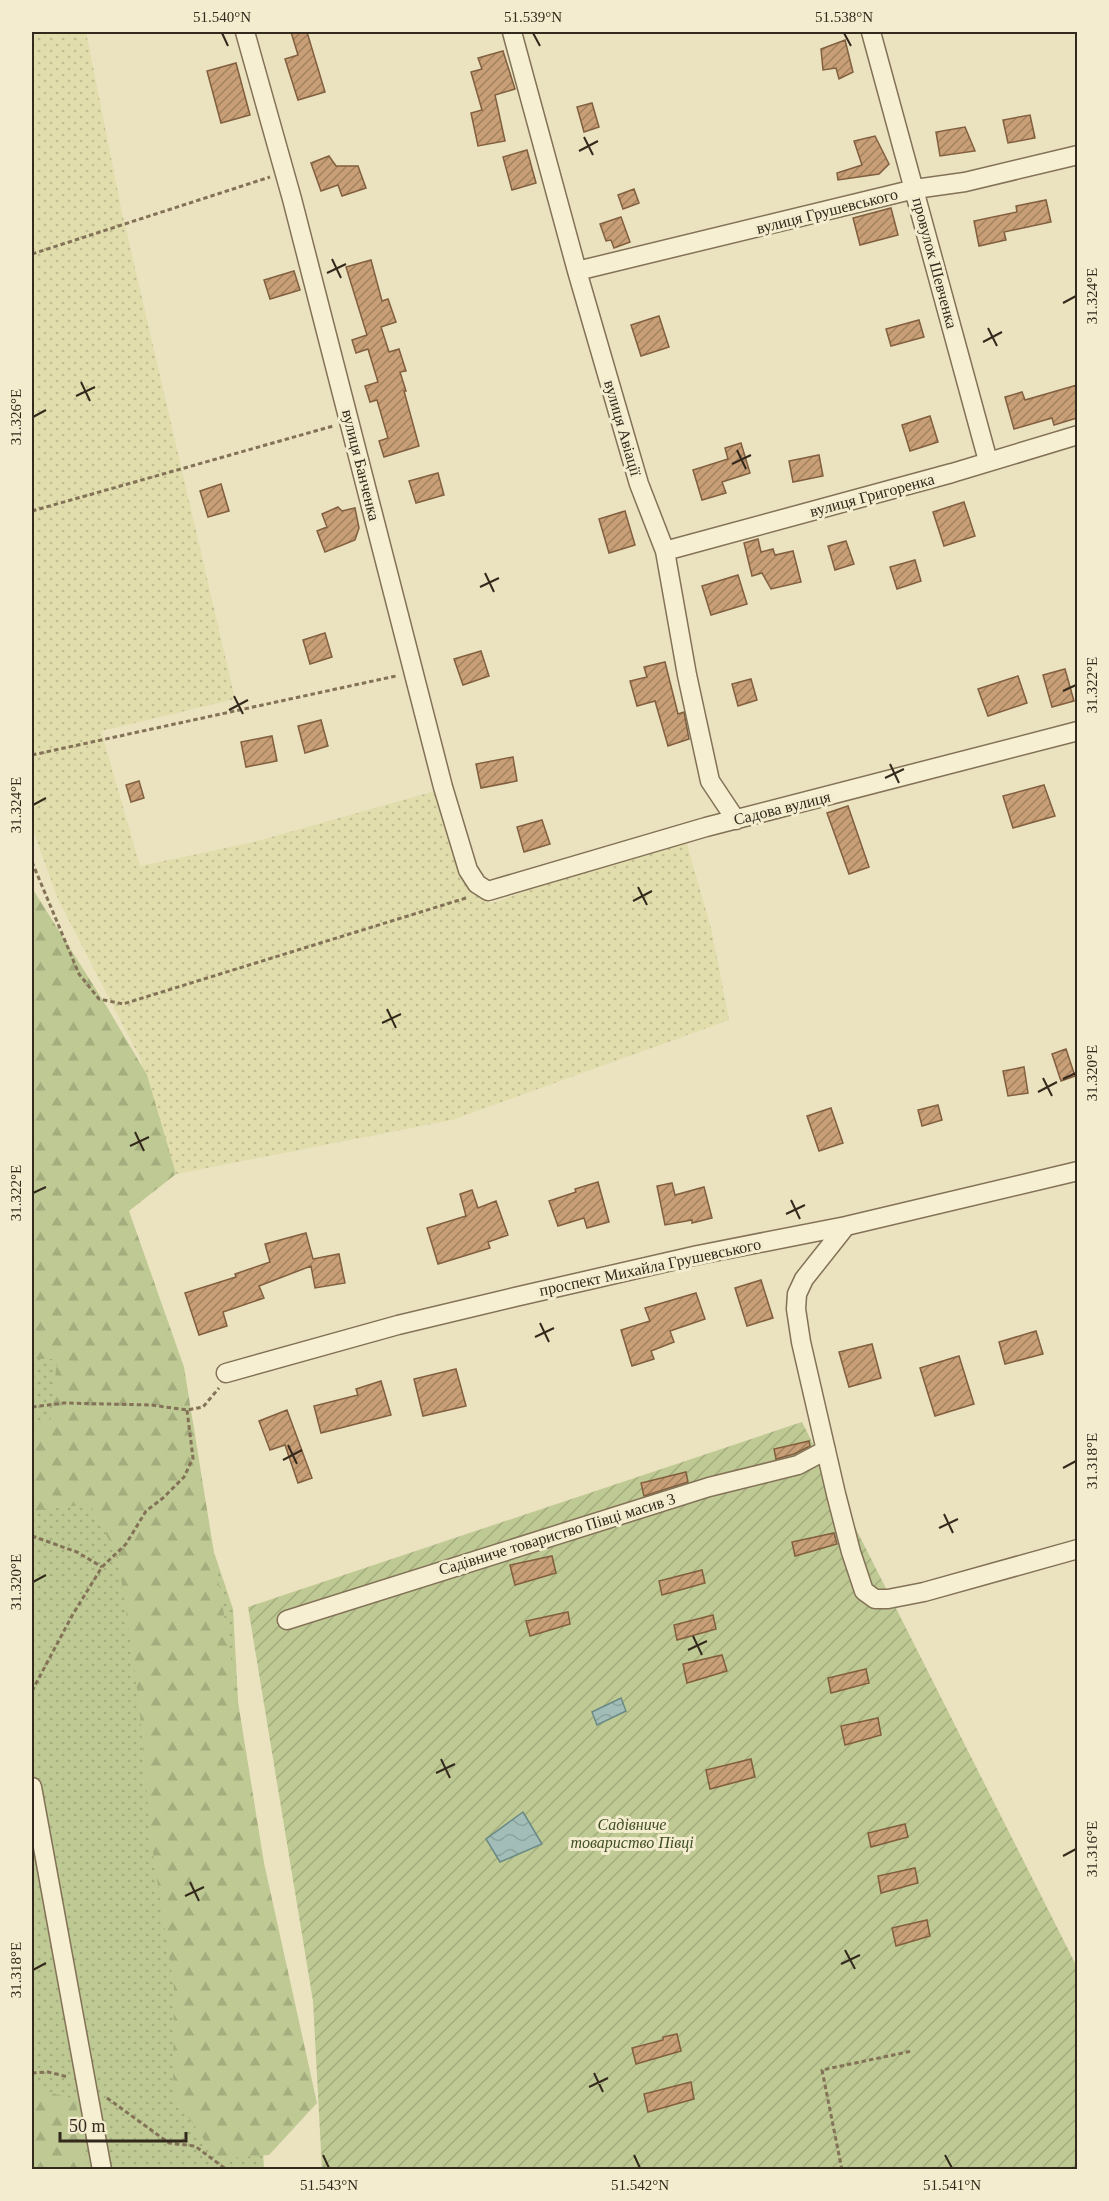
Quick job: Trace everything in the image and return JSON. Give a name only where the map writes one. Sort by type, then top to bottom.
[{"type":"street","name":"вулиця Банченка","points":[[245,32],[285,172],[443,787],[468,870],[477,884],[488,891]]},
{"type":"street","name":"вулиця Авіації","points":[[512,32],[577,271],[639,484],[665,551],[687,675],[710,781],[736,820]]},
{"type":"street","name":"провулок Шевченка","points":[[871,32],[988,460]]},
{"type":"street","name":"вулиця Грушевського","points":[[577,271],[915,189],[965,182],[1077,155]]},
{"type":"street","name":"вулиця Григоренка","points":[[665,551],[952,473],[988,460],[1077,435]]},
{"type":"street","name":"Садова вулиця","points":[[488,891],[736,820],[1077,731]]},
{"type":"street","name":"проспект Михайла Грушевського","points":[[226,1373],[398,1324],[503,1299],[698,1255],[846,1226],[1077,1172]]},
{"type":"street","points":[[846,1226],[804,1279],[797,1294],[796,1309],[826,1450],[864,1591],[875,1599],[888,1599],[924,1592],[1077,1549]]},
{"type":"street","name":"Садівниче товариство Півці масив 3","points":[[287,1620],[709,1487],[798,1465],[826,1450]]},
{"type":"street","points":[[32,1787],[102,2169]]},
{"type":"path","points":[[32,254],[285,172]]},
{"type":"path","points":[[32,512],[350,422]]},
{"type":"path","points":[[32,755],[413,673]]},
{"type":"path","points":[[32,862],[79,974],[99,999],[123,1004],[488,891]]},
{"type":"path","points":[[32,1407],[74,1403],[151,1405],[187,1410],[203,1407],[220,1387],[226,1373]]},
{"type":"path","points":[[32,1691],[73,1614],[102,1567],[126,1544],[146,1511],[184,1477],[193,1458],[187,1410]]},
{"type":"path","points":[[32,1536],[77,1552],[102,1567]]},
{"type":"path","points":[[842,2169],[822,2070],[912,2051]]},
{"type":"path","points":[[32,2073],[48,2072],[86,2082],[169,2143],[195,2146],[227,2169]]},
{"type":"shaded area","points":[[32,32],[86,32],[121,208],[235,699],[101,731],[140,866],[250,843],[435,791],[490,904],[684,834],[712,932],[729,1020],[452,1120],[176,1174],[140,1058],[58,899],[32,827]]},
{"type":"green space","points":[[32,888],[147,1075],[176,1174],[129,1211],[184,1367],[264,1863],[317,2103],[269,2155],[217,2159],[173,2094],[174,1988],[151,1841],[139,1703],[118,1557],[90,1504],[32,1511],[32,1428],[51,1419],[57,1359],[32,1359]]},
{"type":"green space","points":[[32,1009],[233,1609],[264,2169],[32,2169]]},
{"type":"green space","name":"Садівниче товариство Півці","points":[[802,1422],[1077,1967],[1077,2169],[322,2169],[313,2001],[248,1607]]},
{"type":"green space","points":[[32,2088],[75,2099],[89,2169],[32,2169]]},
{"type":"water","points":[[621,1698],[626,1711],[597,1725],[592,1712]]},
{"type":"water","points":[[523,1812],[542,1844],[500,1862],[486,1839]]},
{"type":"building","points":[[291,32],[307,32],[325,92],[298,100],[285,59],[298,55]]},
{"type":"building","points":[[845,40],[853,72],[839,79],[836,68],[823,70],[821,49]]},
{"type":"building","points":[[503,51],[515,89],[495,95],[505,141],[478,146],[471,113],[482,110],[471,72],[482,69],[478,58]]},
{"type":"building","points":[[236,63],[250,115],[221,123],[207,71]]},
{"type":"building","points":[[592,103],[599,127],[584,132],[577,107]]},
{"type":"building","points":[[1030,115],[1035,138],[1008,143],[1003,120]]},
{"type":"building","points":[[965,127],[975,151],[940,156],[936,132]]},
{"type":"building","points":[[875,136],[889,164],[879,174],[838,180],[837,173],[862,165],[854,141]]},
{"type":"building","points":[[527,150],[536,183],[512,190],[503,157]]},
{"type":"building","points":[[329,156],[336,166],[358,166],[366,188],[342,196],[338,185],[321,191],[311,163]]},
{"type":"building","points":[[634,189],[639,203],[623,209],[618,195]]},
{"type":"building","points":[[1046,200],[1051,222],[1004,232],[1006,240],[979,246],[974,221],[1017,212],[1016,206]]},
{"type":"building","points":[[891,208],[898,235],[860,245],[853,218]]},
{"type":"building","points":[[621,217],[630,242],[614,248],[611,240],[606,241],[600,224]]},
{"type":"building","points":[[371,260],[382,301],[388,299],[396,322],[381,327],[389,352],[399,349],[406,371],[400,372],[419,446],[384,457],[379,441],[388,438],[377,400],[370,402],[365,386],[378,382],[368,349],[356,353],[352,340],[367,335],[346,267]]},
{"type":"building","points":[[294,271],[300,290],[270,299],[264,280]]},
{"type":"building","points":[[659,316],[669,347],[641,356],[631,325]]},
{"type":"building","points":[[919,320],[924,337],[891,346],[886,329]]},
{"type":"building","points":[[1077,385],[1077,418],[1054,425],[1052,418],[1014,429],[1005,397],[1022,392],[1025,400]]},
{"type":"building","points":[[930,416],[938,442],[910,451],[902,425]]},
{"type":"building","points":[[741,443],[750,473],[722,482],[726,493],[702,500],[693,470],[728,459],[725,448]]},
{"type":"building","points":[[819,455],[823,476],[793,482],[789,461]]},
{"type":"building","points":[[438,473],[444,495],[416,503],[409,481]]},
{"type":"building","points":[[221,484],[229,511],[208,517],[200,491]]},
{"type":"building","points":[[964,502],[975,536],[944,546],[933,512]]},
{"type":"building","points":[[338,507],[342,511],[355,508],[359,528],[355,540],[325,552],[317,531],[327,527],[322,514]]},
{"type":"building","points":[[625,511],[635,545],[609,553],[599,519]]},
{"type":"building","points":[[758,539],[761,552],[773,549],[775,555],[793,551],[801,582],[771,589],[762,573],[752,576],[744,543]]},
{"type":"building","points":[[846,541],[854,564],[835,570],[828,546]]},
{"type":"building","points":[[915,560],[921,581],[897,589],[890,567]]},
{"type":"building","points":[[738,575],[747,604],[711,615],[702,586]]},
{"type":"building","points":[[325,633],[332,657],[310,664],[303,640]]},
{"type":"building","points":[[481,651],[489,676],[463,685],[454,659]]},
{"type":"building","points":[[665,662],[678,714],[684,712],[689,739],[668,746],[655,701],[637,706],[630,681],[647,677],[644,667]]},
{"type":"building","points":[[1065,669],[1074,701],[1052,707],[1043,675]]},
{"type":"building","points":[[1018,676],[1027,703],[988,716],[978,689]]},
{"type":"building","points":[[751,679],[757,700],[738,706],[732,684]]},
{"type":"building","points":[[321,720],[328,746],[305,753],[298,726]]},
{"type":"building","points":[[272,736],[277,761],[246,767],[241,742]]},
{"type":"building","points":[[513,757],[517,781],[481,788],[476,764]]},
{"type":"building","points":[[139,781],[144,798],[131,802],[126,785]]},
{"type":"building","points":[[1044,785],[1055,816],[1013,828],[1003,796]]},
{"type":"building","points":[[848,806],[869,867],[849,874],[827,813]]},
{"type":"building","points":[[542,820],[550,844],[524,852],[517,827]]},
{"type":"building","points":[[1066,1049],[1075,1076],[1061,1081],[1052,1054]]},
{"type":"building","points":[[1024,1067],[1028,1093],[1008,1096],[1003,1071]]},
{"type":"building","points":[[938,1105],[942,1120],[922,1126],[918,1110]]},
{"type":"building","points":[[831,1108],[843,1143],[819,1151],[807,1116]]},
{"type":"building","points":[[598,1182],[609,1222],[587,1228],[584,1218],[558,1226],[549,1201]]},
{"type":"building","points":[[672,1183],[675,1195],[704,1187],[712,1218],[692,1223],[692,1220],[665,1225],[657,1186]]},
{"type":"building","points":[[472,1190],[478,1208],[496,1201],[508,1235],[488,1242],[490,1248],[438,1264],[427,1228],[466,1216],[460,1194]]},
{"type":"building","points":[[306,1233],[313,1259],[339,1254],[345,1283],[315,1288],[311,1266],[259,1286],[264,1298],[223,1312],[227,1326],[199,1335],[185,1293],[236,1277],[235,1274],[270,1262],[265,1244]]},
{"type":"building","points":[[761,1280],[773,1318],[747,1326],[735,1288]]},
{"type":"building","points":[[696,1293],[705,1319],[670,1331],[674,1342],[651,1351],[654,1359],[632,1366],[621,1330],[650,1321],[645,1308]]},
{"type":"building","points":[[1036,1331],[1043,1354],[1005,1364],[999,1342]]},
{"type":"building","points":[[872,1344],[881,1378],[849,1387],[839,1352]]},
{"type":"building","points":[[959,1356],[974,1404],[935,1416],[920,1368]]},
{"type":"building","points":[[456,1369],[466,1406],[423,1416],[414,1379]]},
{"type":"building","points":[[381,1381],[391,1415],[321,1433],[314,1406],[358,1395],[356,1389]]},
{"type":"building","points":[[287,1410],[312,1478],[298,1483],[285,1445],[270,1450],[259,1421]]},
{"type":"building","points":[[809,1441],[810,1446],[776,1459],[774,1449]]},
{"type":"building","points":[[686,1472],[688,1482],[644,1496],[641,1483]]},
{"type":"building","points":[[834,1533],[837,1544],[795,1556],[792,1542]]},
{"type":"building","points":[[552,1556],[556,1573],[515,1585],[510,1565]]},
{"type":"building","points":[[702,1570],[705,1583],[662,1595],[659,1581]]},
{"type":"building","points":[[568,1612],[570,1624],[530,1636],[526,1621]]},
{"type":"building","points":[[713,1615],[716,1629],[677,1640],[674,1625]]},
{"type":"building","points":[[722,1655],[727,1671],[687,1683],[683,1664]]},
{"type":"building","points":[[866,1669],[869,1683],[831,1693],[828,1678]]},
{"type":"building","points":[[878,1718],[881,1735],[845,1745],[841,1726]]},
{"type":"building","points":[[751,1759],[755,1777],[710,1789],[706,1770]]},
{"type":"building","points":[[905,1824],[908,1837],[871,1847],[868,1833]]},
{"type":"building","points":[[915,1868],[918,1883],[881,1893],[878,1876]]},
{"type":"building","points":[[927,1920],[930,1936],[896,1946],[892,1928]]},
{"type":"building","points":[[677,2034],[681,2051],[636,2064],[632,2048]]},
{"type":"building","points":[[691,2082],[694,2099],[648,2112],[644,2094]]}]
